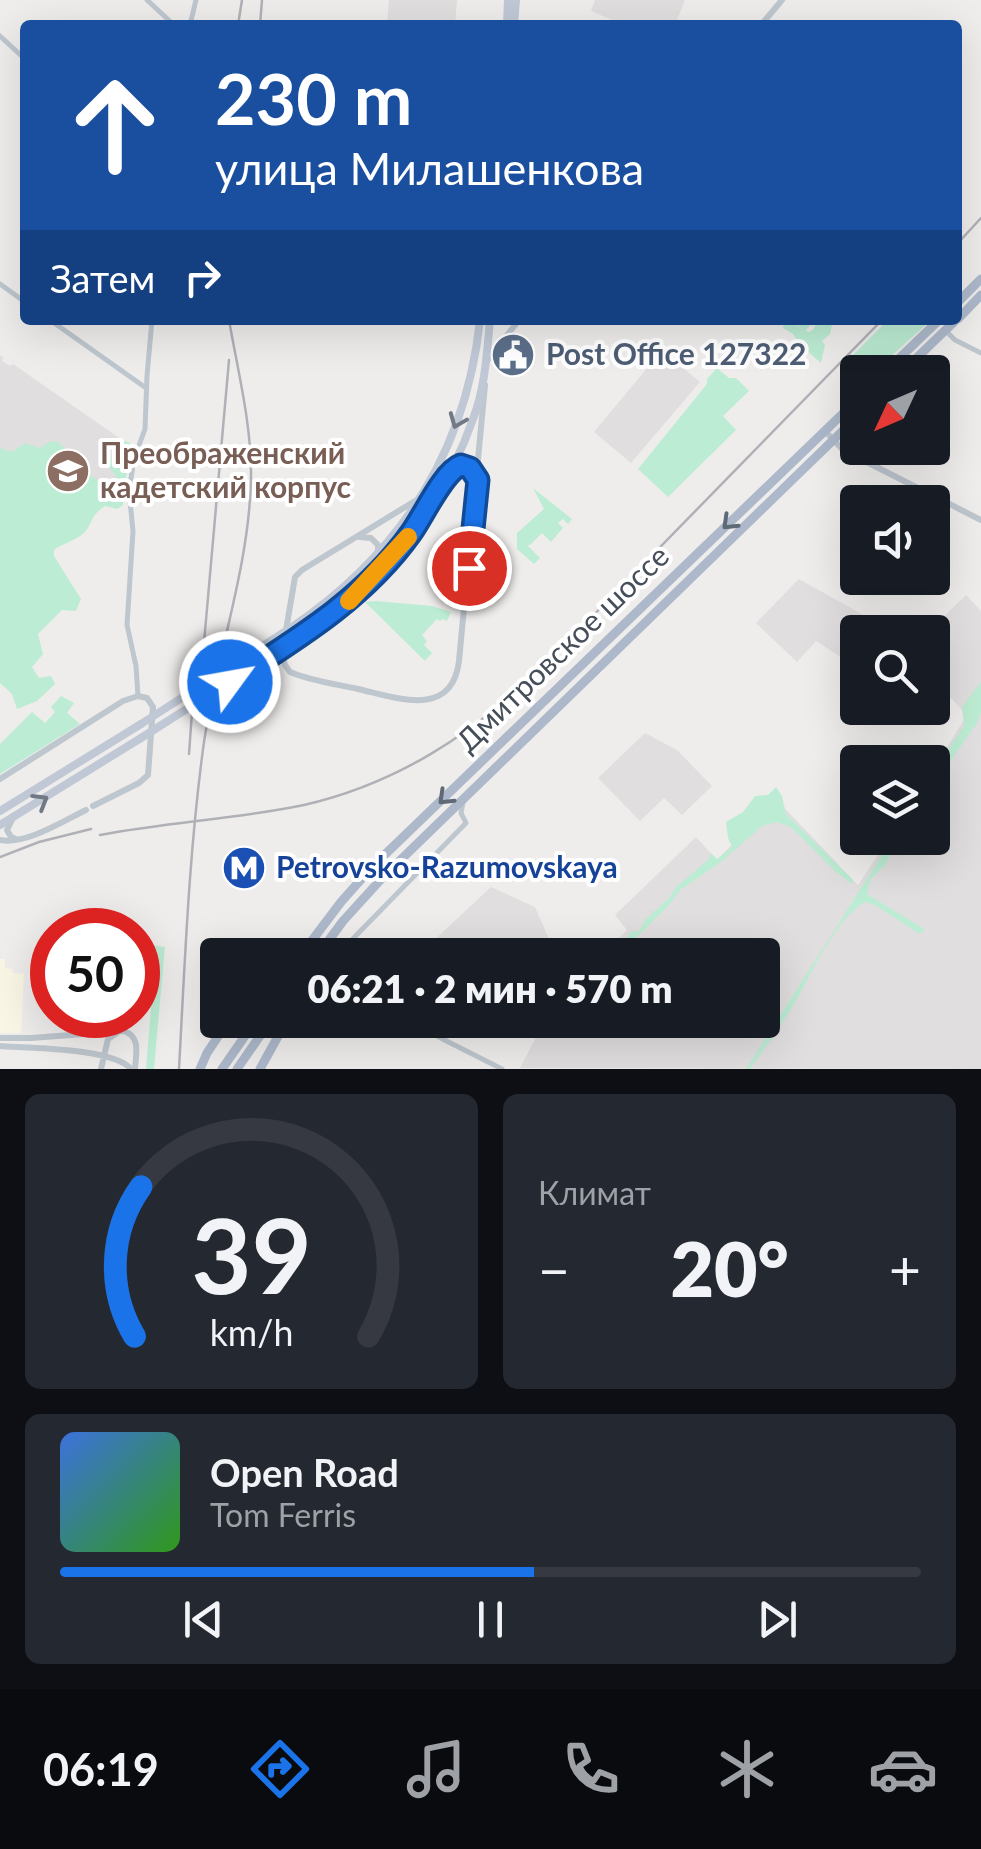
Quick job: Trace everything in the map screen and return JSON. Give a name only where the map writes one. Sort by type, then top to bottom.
[{"type":"main road","points":[[962,298],[981,279]]},
{"type":"main road","points":[[962,314],[981,295]]},
{"type":"main road","points":[[2,809],[292,627],[334,596],[376,556],[404,524],[429,486],[462,412],[479,325]]},
{"type":"main road","points":[[0,825],[289,644],[331,616],[372,578],[410,535],[464,445],[485,368],[490,325]]},
{"type":"main road","points":[[903,355],[935,325]]},
{"type":"main road","points":[[920,355],[951,325]]},
{"type":"main road","name":"Дмитровское шоссе","points":[[313,938],[373,866],[840,416]]},
{"type":"main road","name":"Дмитровское шоссе","points":[[331,938],[364,896],[840,434]]},
{"type":"main road","points":[[200,1069],[216,1038]]},
{"type":"main road","points":[[222,1069],[243,1038]]},
{"type":"main road","points":[[238,1067],[258,1038]]},
{"type":"main road","points":[[260,1069],[277,1038]]},
{"type":"street","points":[[147,0],[169,20]]},
{"type":"street","points":[[765,20],[782,0]]},
{"type":"street","points":[[0,36],[20,54]]},
{"type":"street","points":[[57,325],[146,388]]},
{"type":"street","points":[[138,696],[136,666],[126,625],[134,531],[130,491],[134,459],[145,429],[152,325]]},
{"type":"street","points":[[429,486],[413,503],[296,577],[282,654],[290,672],[421,701],[438,696],[454,682],[478,480],[485,368],[515,325]]},
{"type":"street","points":[[945,331],[981,353]]},
{"type":"street","points":[[477,347],[498,345]]},
{"type":"street","points":[[825,431],[840,447]]},
{"type":"street","points":[[448,473],[466,465],[478,480]]},
{"type":"street","points":[[872,465],[981,520]]},
{"type":"street","points":[[358,538],[375,541],[376,556]]},
{"type":"street","points":[[0,779],[119,704],[138,696],[150,700],[154,707],[148,775],[140,783],[22,838],[0,840]]},
{"type":"street","points":[[354,938],[466,823],[461,813],[466,796]]},
{"type":"street","points":[[15,816],[8,834],[14,839],[22,838]]},
{"type":"street","points":[[0,1038],[30,1037]]},
{"type":"street","points":[[101,1069],[109,1038]]},
{"type":"street","points":[[0,1046],[104,1056],[122,1060],[133,1069],[137,1045],[133,1038]]},
{"type":"street","points":[[441,1038],[502,1069]]},
{"type":"street","points":[[104,1056],[126,1056],[137,1045]]},
{"type":"shaded area","points":[[389,0],[457,0],[455,20],[387,20]]},
{"type":"shaded area","points":[[595,0],[685,0],[677,20],[612,20],[591,11]]},
{"type":"shaded area","points":[[662,350],[700,382],[631,463],[594,432]]},
{"type":"shaded area","name":"Преображенский кадетский корпус","points":[[0,355],[2,361],[13,364],[125,442],[123,478],[77,534],[0,452]]},
{"type":"shaded area","points":[[799,579],[863,615],[840,615],[840,656],[816,641],[797,662],[756,623]]},
{"type":"shaded area","points":[[966,595],[981,611],[981,1069],[520,1068],[536,1038],[780,1038],[780,938],[619,938],[627,930],[615,915],[696,837],[717,860],[776,799],[858,885],[878,855],[950,855],[948,745],[967,715],[950,697],[950,615],[945,615]]},
{"type":"shaded area","points":[[645,733],[677,750],[712,786],[682,815],[664,798],[640,821],[598,778]]},
{"type":"shaded area","points":[[491,887],[535,907],[549,938],[436,938]]},
{"type":"shaded area","points":[[0,959],[5,959],[5,968],[13,973],[24,974],[21,1033],[0,1033]]},
{"type":"green space","points":[[796,325],[803,331],[797,325],[810,325],[808,332],[816,325],[832,325],[830,334],[822,341],[825,345],[821,363],[793,334],[783,328]]},
{"type":"green space","points":[[883,325],[926,325],[892,355],[853,355]]},
{"type":"green space","points":[[717,368],[749,391],[723,416],[736,430],[668,497],[638,469]]},
{"type":"green space","points":[[57,441],[74,464],[107,487],[116,476],[107,464],[110,458],[119,454],[125,441],[130,443],[123,505],[117,509],[105,506],[84,533],[54,550],[81,599],[76,611],[62,610],[38,634],[43,654],[32,667],[39,678],[51,676],[55,684],[37,701],[17,709],[12,694],[0,683],[0,448],[12,452],[25,443],[40,448]]},
{"type":"green space","points":[[533,488],[572,519],[568,524],[563,519],[558,523],[563,528],[551,542],[542,533],[527,545],[540,558],[534,564],[517,549],[517,533],[544,509]]},
{"type":"green space","points":[[365,602],[432,606],[451,612],[447,621],[437,619],[422,635],[427,641],[424,645],[432,653],[425,661]]},
{"type":"green space","points":[[981,682],[981,713],[950,762],[950,747],[964,726],[962,707]]},
{"type":"green space","points":[[61,696],[74,703],[67,713],[80,724],[0,774],[0,744],[32,712],[45,723]]},
{"type":"green space","points":[[776,787],[786,814],[853,880],[852,884],[791,827],[777,822],[762,826],[721,862],[680,890],[636,938],[627,938],[630,932],[639,931],[711,853],[717,859],[732,847],[726,822],[743,812],[755,796],[768,795]]},
{"type":"green space","points":[[882,855],[890,855],[870,880],[867,894],[924,929],[923,932],[918,933],[865,902],[845,920],[827,945],[780,1026],[780,1016]]},
{"type":"green space","points":[[160,946],[165,947],[160,1002]]},
{"type":"green space","points":[[149,1038],[157,1038],[154,1069],[146,1069]]},
{"type":"green space","points":[[766,1038],[772,1038],[750,1069],[746,1069]]},
{"type":"railway","points":[[239,20],[242,0]]},
{"type":"railway","points":[[260,20],[262,0]]},
{"type":"railway","points":[[962,239],[981,218]]},
{"type":"railway","points":[[179,1069],[188,905],[204,742],[249,512],[249,439],[230,325]]},
{"type":"railway","points":[[100,835],[279,810],[338,796],[401,770],[459,736],[539,671],[877,325]]},
{"type":"railway","points":[[199,699],[229,360]]},
{"type":"railway","points":[[189,754],[194,684]]},
{"type":"railway","points":[[0,857],[91,829]]},
{"type":"slow traffic","points":[[349,601],[408,537]]},
{"type":"place","name":"Post Office 127322","points":[[513,355]]},
{"type":"place","name":"Преображенский кадетский корпус","points":[[68,471]]},
{"type":"place","name":"Petrovsko-Razumovskaya","points":[[244,868]]},
{"type":"route","points":[[230,682],[331,616],[354,596],[410,535],[448,473],[461,465],[470,468],[478,480],[469,568]]}]
